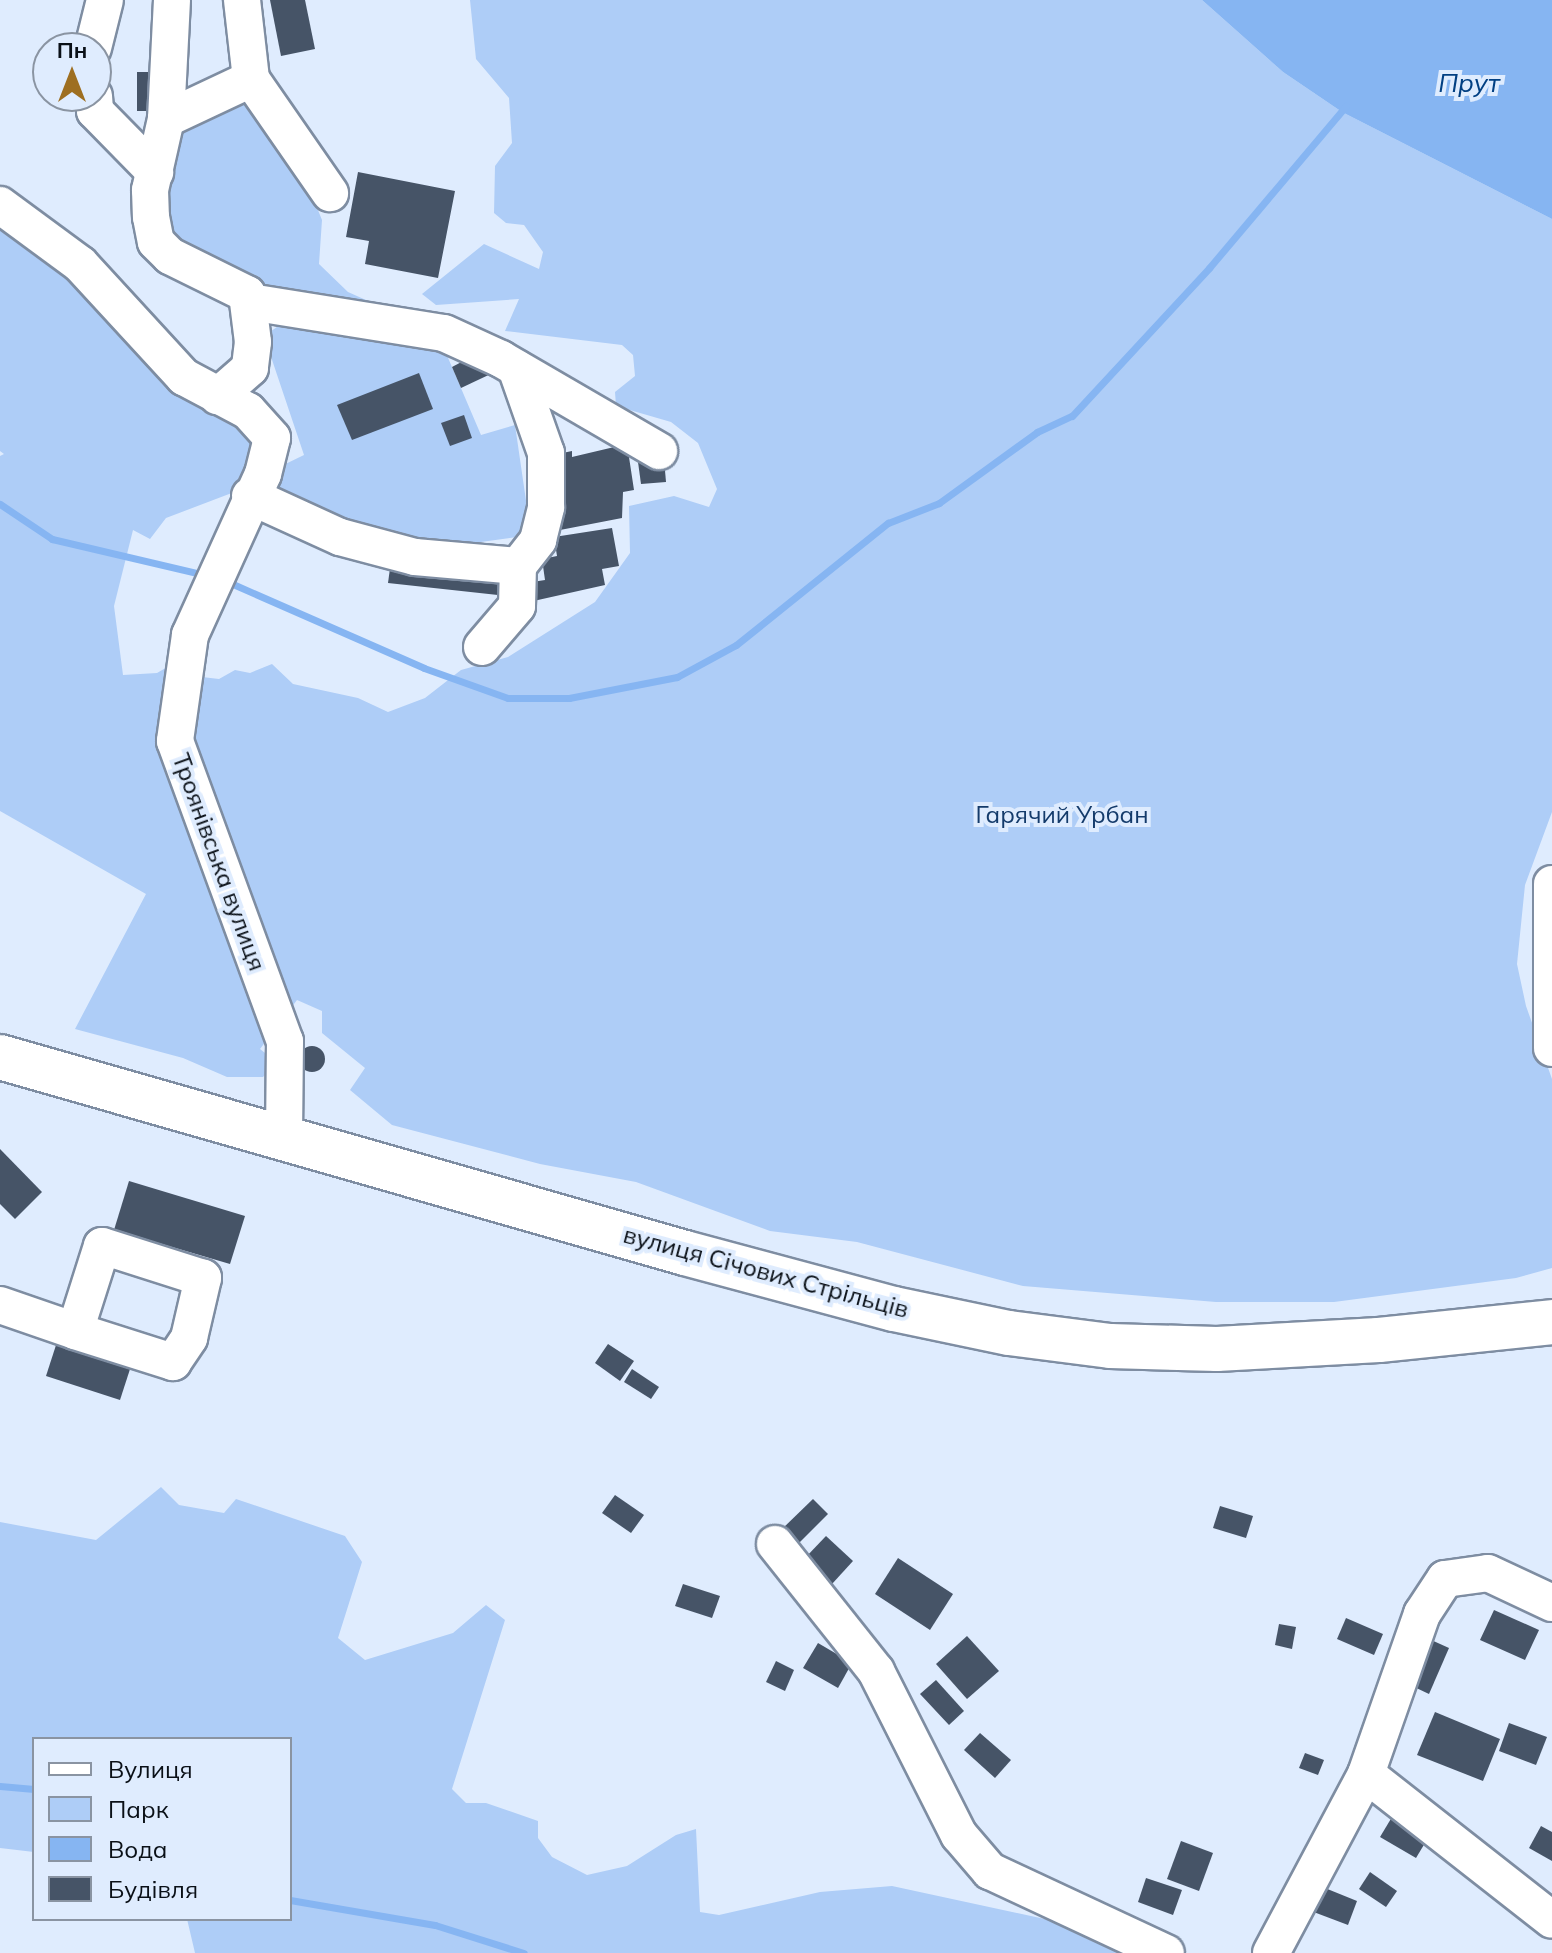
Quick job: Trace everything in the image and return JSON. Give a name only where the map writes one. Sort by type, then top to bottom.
[{"type":"main road","name":"вулиця Січових Стрільців","points":[[0,1057],[685,1253],[894,1309],[1009,1333],[1110,1346],[1217,1349],[1379,1340],[1552,1322]]},
{"type":"street","points":[[97,32],[105,0]]},
{"type":"street","points":[[172,0],[166,119],[150,190],[156,242],[170,256],[240,286],[250,302],[250,368],[218,396]]},
{"type":"street","points":[[242,0],[251,79],[330,193]]},
{"type":"street","points":[[166,119],[251,79]]},
{"type":"street","points":[[96,112],[155,172]]},
{"type":"street","name":"Троянівська вулиця","points":[[0,205],[80,264],[184,377],[248,411],[272,438],[263,474],[250,496],[217,581],[190,635],[175,741],[285,1041],[284,1136]]},
{"type":"street","points":[[250,302],[444,333],[516,368],[659,451]]},
{"type":"street","points":[[482,647],[517,606],[518,566],[538,540],[546,507],[546,466],[516,368]]},
{"type":"street","points":[[250,496],[340,537],[415,557],[518,566]]},
{"type":"street","points":[[1551,901],[1552,1048]]},
{"type":"street","points":[[0,1305],[75,1331]]},
{"type":"street","points":[[775,1544],[876,1671],[959,1835],[990,1871],[1166,1953]]},
{"type":"street","points":[[1271,1953],[1366,1774],[1422,1614],[1445,1579],[1488,1573],[1552,1603]]},
{"type":"street","points":[[1366,1774],[1552,1920]]},
{"type":"green space","name":"Гарячий Урбан","points":[[470,0],[1202,0],[1283,72],[1342,112],[1552,219],[1552,812],[1525,885],[1517,964],[1526,1006],[1552,1079],[1552,1268],[1516,1278],[1334,1302],[1216,1302],[1023,1286],[857,1242],[770,1231],[636,1182],[540,1164],[392,1125],[350,1090],[365,1068],[322,1033],[322,1011],[297,1000],[260,1049],[270,1057],[271,1069],[263,1077],[227,1077],[183,1058],[75,1029],[146,894],[0,811],[0,456],[4,454],[0,451],[0,230],[71,276],[256,440],[237,491],[166,518],[150,539],[133,530],[114,606],[123,675],[157,673],[176,662],[202,677],[219,679],[235,670],[250,673],[272,664],[293,684],[358,698],[388,712],[425,698],[461,670],[508,657],[595,602],[630,553],[629,506],[674,496],[709,507],[717,489],[698,443],[671,422],[616,406],[615,392],[635,376],[633,355],[622,345],[505,331],[519,299],[436,305],[422,294],[484,244],[539,269],[543,252],[524,225],[506,223],[494,213],[495,166],[512,143],[509,98],[476,59]]},
{"type":"green space","points":[[244,101],[304,176],[322,220],[319,264],[348,292],[413,321],[272,288],[166,236],[168,160],[181,129]]},
{"type":"green space","points":[[287,320],[440,339],[481,435],[515,425],[531,535],[415,551],[267,499],[271,471],[304,455],[264,336]]},
{"type":"green space","points":[[161,1487],[179,1505],[224,1513],[236,1499],[345,1536],[362,1562],[338,1638],[365,1660],[453,1633],[486,1605],[505,1620],[452,1789],[466,1803],[486,1803],[538,1821],[538,1838],[552,1857],[587,1875],[627,1866],[676,1835],[696,1829],[700,1912],[719,1915],[820,1892],[892,1886],[1091,1929],[1159,1953],[195,1953],[187,1921],[292,1921],[292,1737],[32,1737],[32,1852],[0,1848],[0,1522],[96,1540]]},
{"type":"water","name":"Прут","points":[[1202,0],[1552,0],[1552,219],[1342,112],[1283,72]]},
{"type":"building","points":[[270,0],[305,0],[315,49],[281,56]]},
{"type":"building","points":[[137,72],[152,72],[151,111],[137,111]]},
{"type":"building","points":[[358,172],[455,191],[438,278],[365,264],[369,241],[346,237]]},
{"type":"building","points":[[469,358],[497,371],[461,388],[452,367]]},
{"type":"building","points":[[419,373],[433,409],[352,440],[337,405]]},
{"type":"building","points":[[464,415],[472,438],[450,446],[441,423]]},
{"type":"building","points":[[627,444],[634,490],[623,492],[622,518],[560,530],[553,455],[572,451],[572,457]]},
{"type":"building","points":[[664,459],[666,482],[641,484],[638,462]]},
{"type":"building","points":[[612,528],[619,566],[602,569],[605,585],[529,602],[526,583],[545,580],[542,559],[557,556],[554,537]]},
{"type":"building","points":[[391,561],[509,577],[507,596],[388,583]]},
{"type":"building","points":[[312,1046],[321,1050],[325,1059],[321,1068],[312,1072],[303,1068],[299,1059],[303,1050]]},
{"type":"building","points":[[0,1149],[42,1192],[15,1219],[0,1204]]},
{"type":"building","points":[[129,1181],[245,1216],[230,1264],[114,1230]]},
{"type":"building","points":[[57,1342],[131,1366],[120,1400],[46,1376]]},
{"type":"building","points":[[608,1344],[634,1361],[620,1381],[595,1363]]},
{"type":"building","points":[[632,1369],[659,1387],[651,1399],[624,1382]]},
{"type":"building","points":[[615,1495],[644,1515],[631,1533],[602,1513]]},
{"type":"building","points":[[813,1499],[828,1514],[797,1545],[781,1530]]},
{"type":"building","points":[[1220,1506],[1253,1516],[1246,1538],[1213,1528]]},
{"type":"building","points":[[826,1536],[853,1561],[832,1584],[805,1558]]},
{"type":"building","points":[[898,1558],[953,1594],[930,1630],[875,1594]]},
{"type":"building","points":[[683,1584],[720,1596],[712,1618],[675,1606]]},
{"type":"building","points":[[1494,1610],[1539,1630],[1525,1660],[1480,1640]]},
{"type":"building","points":[[1346,1618],[1383,1634],[1374,1655],[1337,1639]]},
{"type":"building","points":[[1279,1624],[1296,1627],[1292,1649],[1275,1645]]},
{"type":"building","points":[[967,1636],[999,1671],[967,1699],[936,1664]]},
{"type":"building","points":[[1429,1639],[1449,1648],[1429,1694],[1410,1685]]},
{"type":"building","points":[[818,1643],[852,1663],[838,1688],[803,1668]]},
{"type":"building","points":[[776,1661],[794,1670],[785,1691],[766,1682]]},
{"type":"building","points":[[936,1680],[964,1711],[949,1725],[920,1694]]},
{"type":"building","points":[[1435,1712],[1500,1739],[1483,1781],[1417,1755]]},
{"type":"building","points":[[1509,1723],[1547,1737],[1536,1765],[1499,1751]]},
{"type":"building","points":[[980,1733],[1011,1760],[995,1778],[964,1750]]},
{"type":"building","points":[[1305,1753],[1324,1760],[1318,1775],[1299,1768]]},
{"type":"building","points":[[1395,1812],[1431,1833],[1416,1858],[1380,1837]]},
{"type":"building","points":[[1541,1826],[1552,1832],[1552,1861],[1529,1848]]},
{"type":"building","points":[[1181,1841],[1213,1853],[1199,1891],[1167,1879]]},
{"type":"building","points":[[1370,1872],[1397,1891],[1386,1907],[1359,1889]]},
{"type":"building","points":[[1146,1878],[1182,1890],[1173,1915],[1138,1902]]},
{"type":"building","points":[[1320,1886],[1357,1901],[1348,1925],[1311,1911]]},
{"type":"waterway","points":[[226,581],[424,668],[508,698],[569,698],[677,677],[736,645],[888,523],[939,503],[1037,432],[1072,416],[1209,268],[1346,106]]},
{"type":"waterway","points":[[0,504],[52,539],[206,575]]},
{"type":"waterway","points":[[0,1786],[32,1789]]},
{"type":"waterway","points":[[292,1900],[435,1925],[524,1953]]}]
